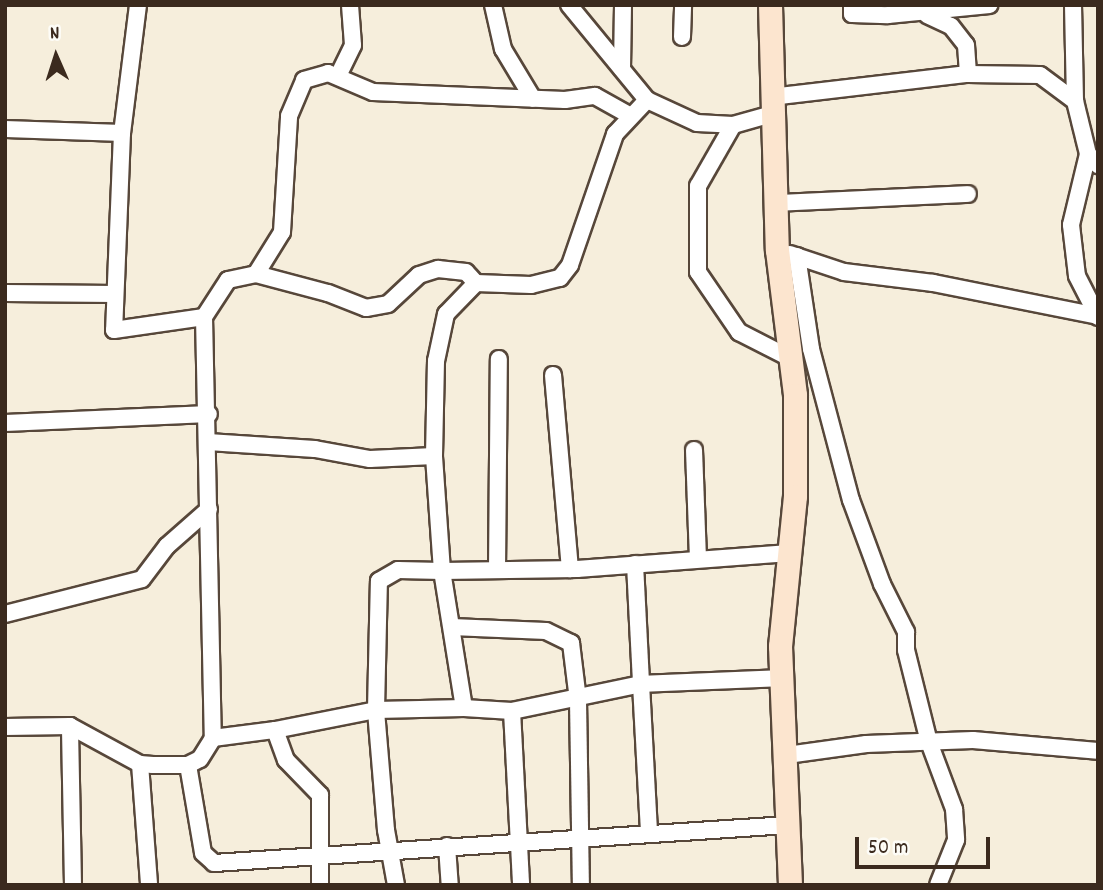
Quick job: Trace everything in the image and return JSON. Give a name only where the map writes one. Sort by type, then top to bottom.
[{"type":"street","points":[[138,5],[122,133],[114,330],[204,317]]},
{"type":"street","points":[[338,76],[352,53],[350,5]]},
{"type":"street","points":[[493,5],[503,49],[533,99]]},
{"type":"street","points":[[569,5],[647,100],[697,123],[733,125],[771,105],[968,74],[1040,75],[1075,101]]},
{"type":"street","points":[[622,69],[623,5]]},
{"type":"street","points":[[682,37],[683,5]]},
{"type":"street","points":[[770,5],[771,105],[777,203],[787,253],[851,500],[906,632],[906,650],[929,742],[957,823],[953,852],[938,885]]},
{"type":"street","points":[[852,5],[852,14],[922,13],[990,5]]},
{"type":"street","points":[[1073,5],[1075,101],[1093,160],[1071,225],[1077,276],[1096,316]]},
{"type":"street","points":[[922,13],[951,26],[966,45],[968,74]]},
{"type":"street","points":[[256,274],[282,232],[289,116],[297,88],[304,80],[328,73],[373,92],[533,99],[595,96],[631,116]]},
{"type":"street","points":[[5,727],[70,726],[139,764],[188,765],[200,759],[213,738],[209,414],[204,317],[228,280],[256,274],[328,293],[366,308],[388,304],[419,275],[438,269],[466,272],[476,283],[531,285],[560,278],[570,265],[615,134],[647,100]]},
{"type":"street","points":[[733,125],[698,186],[698,272],[739,332],[792,359]]},
{"type":"street","points":[[5,129],[122,133]]},
{"type":"street","points":[[777,203],[968,194]]},
{"type":"street","points":[[787,253],[844,272],[933,283],[1096,316]]},
{"type":"street","points":[[787,253],[795,496],[780,646],[787,755],[790,885]]},
{"type":"street","points":[[464,708],[442,571],[434,456],[436,361],[443,324],[453,305],[476,283]]},
{"type":"street","points":[[5,293],[115,294]]},
{"type":"street","points":[[497,570],[499,359]]},
{"type":"street","points":[[554,375],[570,569]]},
{"type":"street","points":[[5,423],[209,414]]},
{"type":"street","points":[[208,442],[315,449],[370,459],[434,456]]},
{"type":"street","points":[[694,450],[698,559]]},
{"type":"street","points":[[5,614],[142,579],[167,546],[209,509]]},
{"type":"street","points":[[396,885],[376,710],[379,581],[398,570],[570,569],[789,553]]},
{"type":"street","points":[[635,564],[649,831]]},
{"type":"street","points":[[452,627],[546,631],[564,638],[575,655],[581,885]]},
{"type":"street","points":[[213,738],[275,730],[376,710],[464,708],[512,711],[578,700],[641,684],[782,678]]},
{"type":"street","points":[[512,711],[521,885]]},
{"type":"street","points":[[70,726],[73,885]]},
{"type":"street","points":[[275,730],[286,760],[320,795],[320,885]]},
{"type":"street","points":[[787,755],[866,744],[973,740],[1098,751]]},
{"type":"street","points":[[139,764],[149,885]]},
{"type":"street","points":[[188,765],[208,860],[320,857],[519,839],[578,839],[649,831],[788,825]]},
{"type":"street","points":[[447,846],[450,885]]}]
